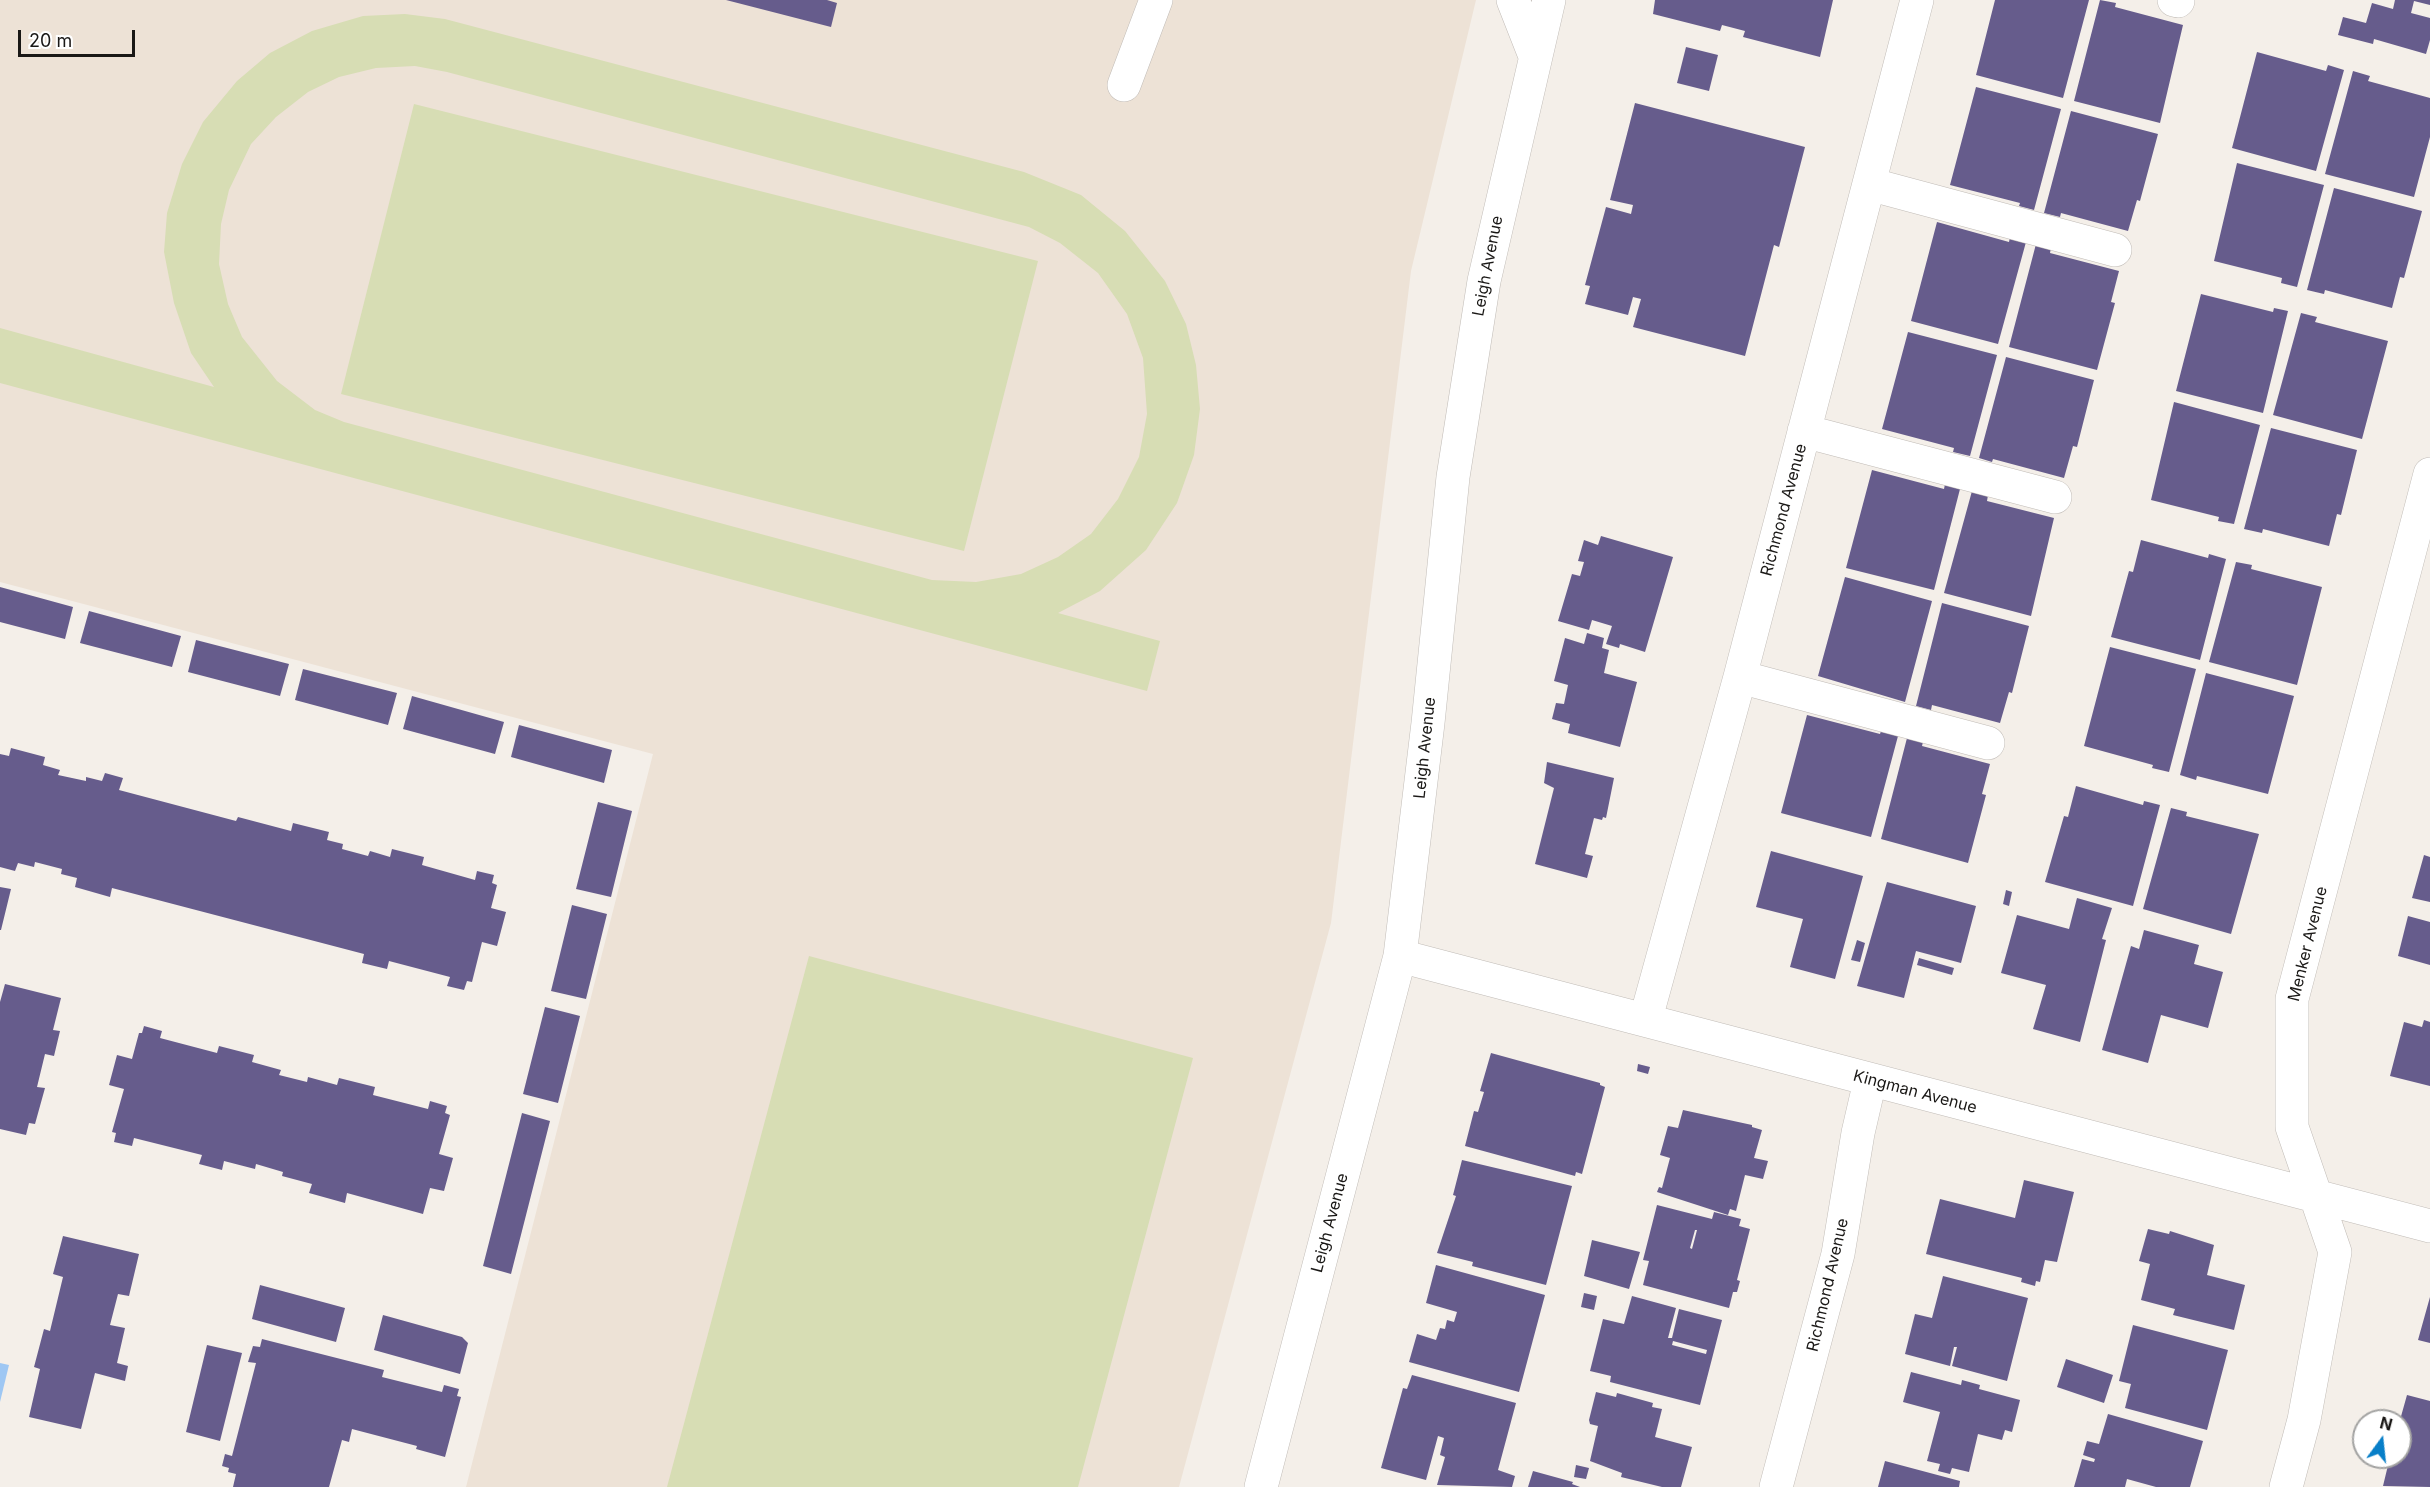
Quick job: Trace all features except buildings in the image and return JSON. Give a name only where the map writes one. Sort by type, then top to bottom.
[{"type":"street","points":[[1124,85],[1156,0]]},
{"type":"street","points":[[1514,0],[1535,56]]},
{"type":"street","name":"Leigh Avenue","points":[[1261,1487],[1400,956],[1428,723],[1453,477],[1484,281],[1549,0]]},
{"type":"street","name":"Richmond Avenue","points":[[1646,1018],[1740,677],[1917,0]]},
{"type":"street","points":[[1869,184],[2115,250]]},
{"type":"street","points":[[1804,431],[2055,497]]},
{"type":"street","name":"Menker Avenue","points":[[2286,1487],[2304,1420],[2335,1252],[2292,1127],[2292,999],[2430,474]]},
{"type":"street","points":[[1740,677],[1988,742]]},
{"type":"street","name":"Kingman Avenue","points":[[1400,956],[1646,1018],[1870,1081],[2430,1226]]},
{"type":"street","name":"Richmond Avenue","points":[[1776,1487],[1838,1254],[1858,1132],[1870,1081]]},
{"type":"shaded area","points":[[0,0],[1476,0],[1411,271],[1331,923],[1179,1487],[466,1487],[653,754],[0,582]]},
{"type":"green space","points":[[405,14],[445,19],[1024,172],[1081,195],[1125,231],[1165,281],[1186,324],[1196,365],[1200,409],[1194,455],[1177,503],[1146,550],[1100,591],[1058,613],[1160,641],[1147,691],[0,383],[0,328],[214,387],[191,353],[174,303],[164,252],[167,213],[182,164],[203,122],[237,81],[270,53],[312,31],[363,16]],"holes":[[[415,66],[447,72],[1029,227],[1060,243],[1098,273],[1127,314],[1143,358],[1147,414],[1139,457],[1118,499],[1091,534],[1058,557],[1021,574],[976,582],[932,580],[344,422],[315,410],[277,381],[242,337],[228,304],[219,264],[221,224],[229,190],[251,144],[276,117],[308,92],[339,77],[376,68]]]},
{"type":"green space","points":[[414,104],[1038,261],[964,551],[341,394]]},
{"type":"green space","points":[[809,956],[1193,1058],[1078,1487],[667,1487]]},
{"type":"water","points":[[0,1363],[9,1365],[0,1402]]}]
